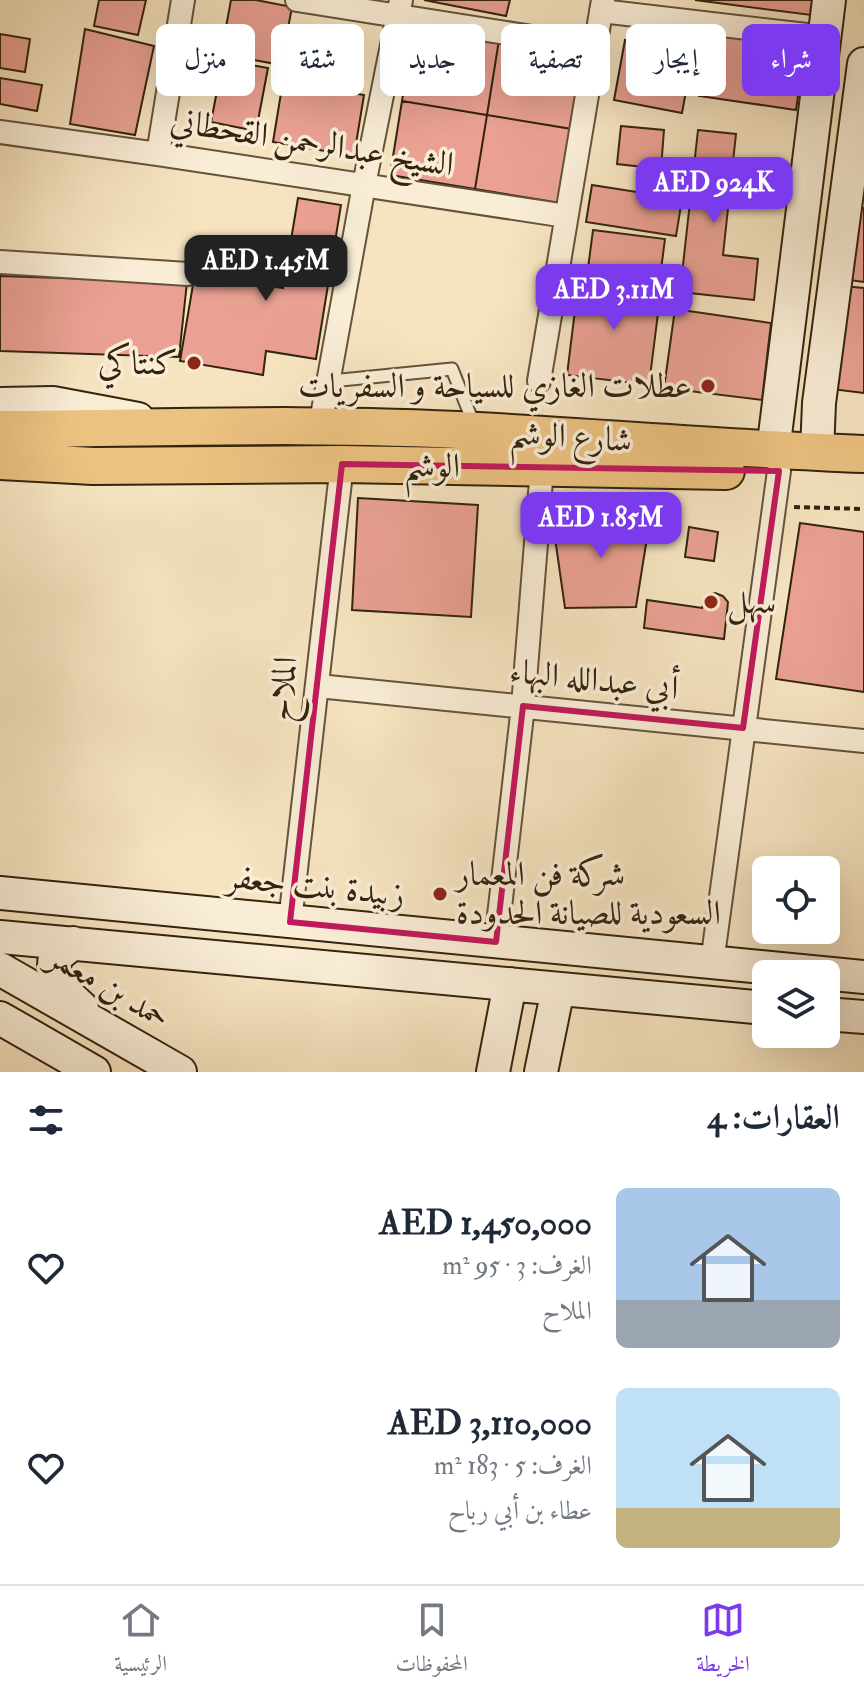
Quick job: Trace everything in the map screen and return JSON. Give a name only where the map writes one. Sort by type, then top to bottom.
[{"type":"main road","name":"شارع الوشم","points":[[0,429],[320,427],[477,431],[775,476],[817,452],[860,469]]},
{"type":"main road","name":"الوشم","points":[[0,461],[93,466],[342,464],[775,476],[860,469]]},
{"type":"street","points":[[158,154],[183,0]]},
{"type":"street","points":[[297,0],[400,8],[501,28]]},
{"type":"street","points":[[826,24],[829,0]]},
{"type":"street","points":[[602,6],[742,26]]},
{"type":"street","points":[[320,427],[400,8]]},
{"type":"street","points":[[817,452],[819,403],[855,194],[864,64]]},
{"type":"street","points":[[539,381],[587,96]]},
{"type":"street","points":[[712,963],[775,476],[817,96]]},
{"type":"street","name":"الشيخ عبدالرحمن القحطاني","points":[[0,132],[566,216]]},
{"type":"street","points":[[0,262],[188,274]]},
{"type":"street","points":[[0,404],[53,403],[118,414],[172,429]]},
{"type":"street","name":"الملاح","points":[[290,922],[342,464]]},
{"type":"street","points":[[0,476],[93,466]]},
{"type":"street","points":[[496,942],[523,706],[542,468]]},
{"type":"street","name":"أبي عبدالله البهاء","points":[[318,686],[864,741]]},
{"type":"street","name":"زبيدة بنت جعفر","points":[[0,893],[864,977]]},
{"type":"street","points":[[84,902],[105,909],[114,918],[114,931],[106,940],[80,944],[55,957],[54,975],[60,987],[101,1027]]},
{"type":"street","points":[[185,954],[164,946],[159,937],[160,927],[166,918],[186,911]]},
{"type":"street","points":[[0,937],[752,1007]]},
{"type":"street","name":"حمد بن معمر","points":[[0,969],[180,1072]]},
{"type":"street","points":[[493,1072],[510,984]]},
{"type":"street","points":[[541,1072],[558,989]]},
{"type":"street","points":[[840,1015],[864,1017]]},
{"type":"street","points":[[0,1018],[94,1072]]},
{"type":"lane","points":[[326,390],[341,380],[452,369],[477,431]]},
{"type":"path","points":[[775,476],[864,509]]},
{"type":"highlighted area","points":[[342,464],[779,471],[743,728],[523,706],[496,942],[290,922]]},
{"type":"building","points":[[99,0],[146,0],[138,35],[94,26]]},
{"type":"building","points":[[231,0],[256,0],[292,7],[289,24],[271,24],[271,63],[255,60],[255,24],[227,24]]},
{"type":"building","points":[[424,0],[510,0],[506,16]]},
{"type":"building","points":[[695,0],[813,0],[811,15]]},
{"type":"building","points":[[726,27],[742,30],[742,96],[798,96],[796,110],[699,96],[726,96]]},
{"type":"building","points":[[85,29],[154,46],[135,135],[70,124]]},
{"type":"building","points":[[0,34],[30,39],[25,72],[0,68]]},
{"type":"building","points":[[485,38],[499,40],[487,115],[402,101],[403,96],[485,96]]},
{"type":"building","points":[[499,40],[501,96],[577,96],[572,129],[487,115]]},
{"type":"building","points":[[625,40],[626,96],[685,96],[682,113],[614,100]]},
{"type":"building","points":[[255,66],[268,68],[256,131],[211,122],[216,96],[255,96]]},
{"type":"building","points":[[0,78],[42,85],[37,111],[0,104]]},
{"type":"building","points":[[281,96],[364,96],[354,156],[273,142]]},
{"type":"building","points":[[402,101],[487,115],[475,189],[390,175]]},
{"type":"building","points":[[487,115],[572,129],[560,203],[475,189]]},
{"type":"building","points":[[621,126],[664,130],[661,169],[617,164]]},
{"type":"building","points":[[698,130],[736,134],[723,255],[758,259],[754,300],[680,292]]},
{"type":"building","points":[[592,185],[682,199],[676,236],[586,222]]},
{"type":"building","points":[[298,198],[341,205],[316,359],[266,351],[263,375],[180,361],[195,273],[283,288]]},
{"type":"building","points":[[858,207],[864,208],[864,282],[849,280]]},
{"type":"building","points":[[593,230],[665,239],[659,285],[587,276]]},
{"type":"building","points":[[0,276],[187,282],[179,357],[0,351]]},
{"type":"building","points":[[579,278],[661,289],[649,385],[567,375]]},
{"type":"building","points":[[843,286],[864,288],[864,393],[831,389]]},
{"type":"building","points":[[675,309],[771,323],[762,400],[664,388]]},
{"type":"building","points":[[358,498],[478,505],[471,617],[352,610]]},
{"type":"building","points":[[560,515],[650,519],[636,607],[565,608],[553,524]]},
{"type":"building","points":[[800,523],[864,532],[864,692],[776,679]]},
{"type":"building","points":[[689,527],[718,532],[714,561],[685,557]]},
{"type":"building","points":[[715,593],[728,602],[724,639],[644,628],[647,600],[702,608],[707,596]]},
{"type":"place","name":"كنتاكي","points":[[194,363]]},
{"type":"place","name":"عطلات الغازي للسياحة و السفريات","points":[[708,386]]},
{"type":"place","name":"سهل","points":[[711,602]]},
{"type":"place","name":"شركة فن المعمار السعودية للصيانة الحدودة","points":[[440,894]]}]
